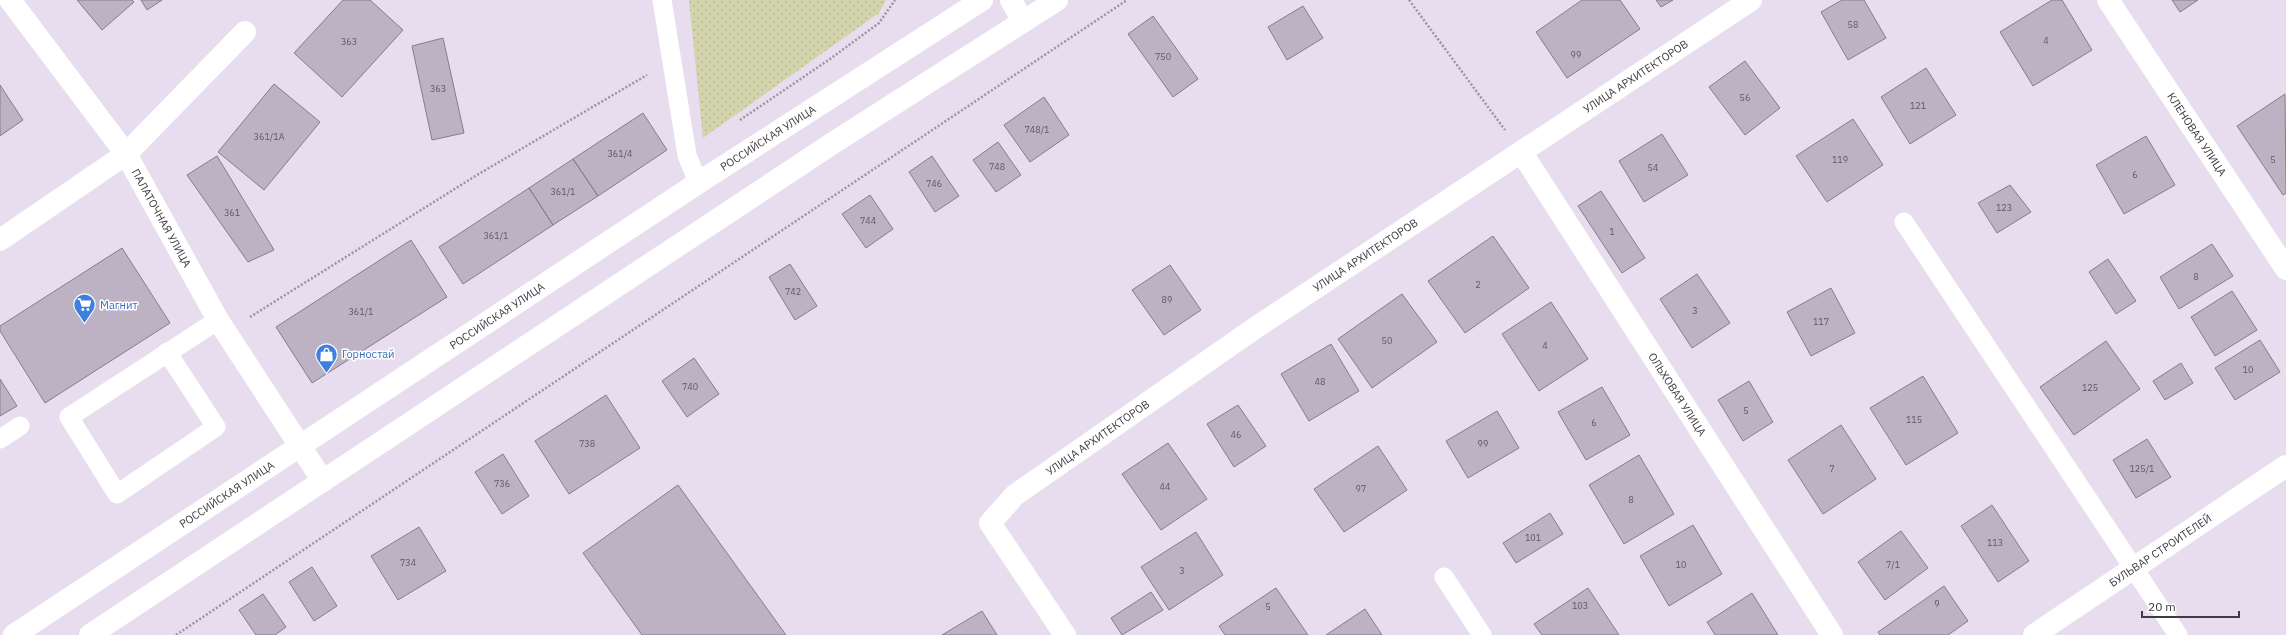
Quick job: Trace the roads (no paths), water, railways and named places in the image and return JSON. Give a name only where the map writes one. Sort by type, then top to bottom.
[{"type":"street","name":"ПАЛАТОЧНАЯ УЛИЦА","points":[[10,0],[126,154],[222,326],[323,482]]},
{"type":"street","name":"РОССИЙСКАЯ УЛИЦА","points":[[14,635],[698,183],[982,0]]},
{"type":"street","points":[[1011,0],[1023,22]]},
{"type":"street","points":[[90,635],[833,143],[1057,0]]},
{"type":"street","name":"УЛИЦА АРХИТЕКТОРОВ","points":[[1065,635],[990,523],[1015,495],[1258,326],[1522,153],[1750,0]]},
{"type":"street","name":"КЛЕНОВАЯ УЛИЦА","points":[[2108,0],[2286,269]]},
{"type":"street","points":[[0,240],[126,154],[245,32]]},
{"type":"street","name":"ОЛЬХОВАЯ УЛИЦА","points":[[1522,153],[1832,635]]},
{"type":"street","name":"БУЛЬВАР СТРОИТЕЛЕЙ","points":[[2034,635],[2286,466]]},
{"type":"lane","points":[[662,0],[687,155],[698,183]]},
{"type":"lane","points":[[1904,222],[2178,635]]},
{"type":"lane","points":[[167,352],[216,427],[117,494],[69,417],[167,352],[222,326]]},
{"type":"lane","points":[[0,439],[20,426]]},
{"type":"lane","points":[[1444,577],[1482,635]]},
{"type":"place","name":"Магнит","points":[[85,324]]},
{"type":"place","name":"Горностай","points":[[327,374]]}]
